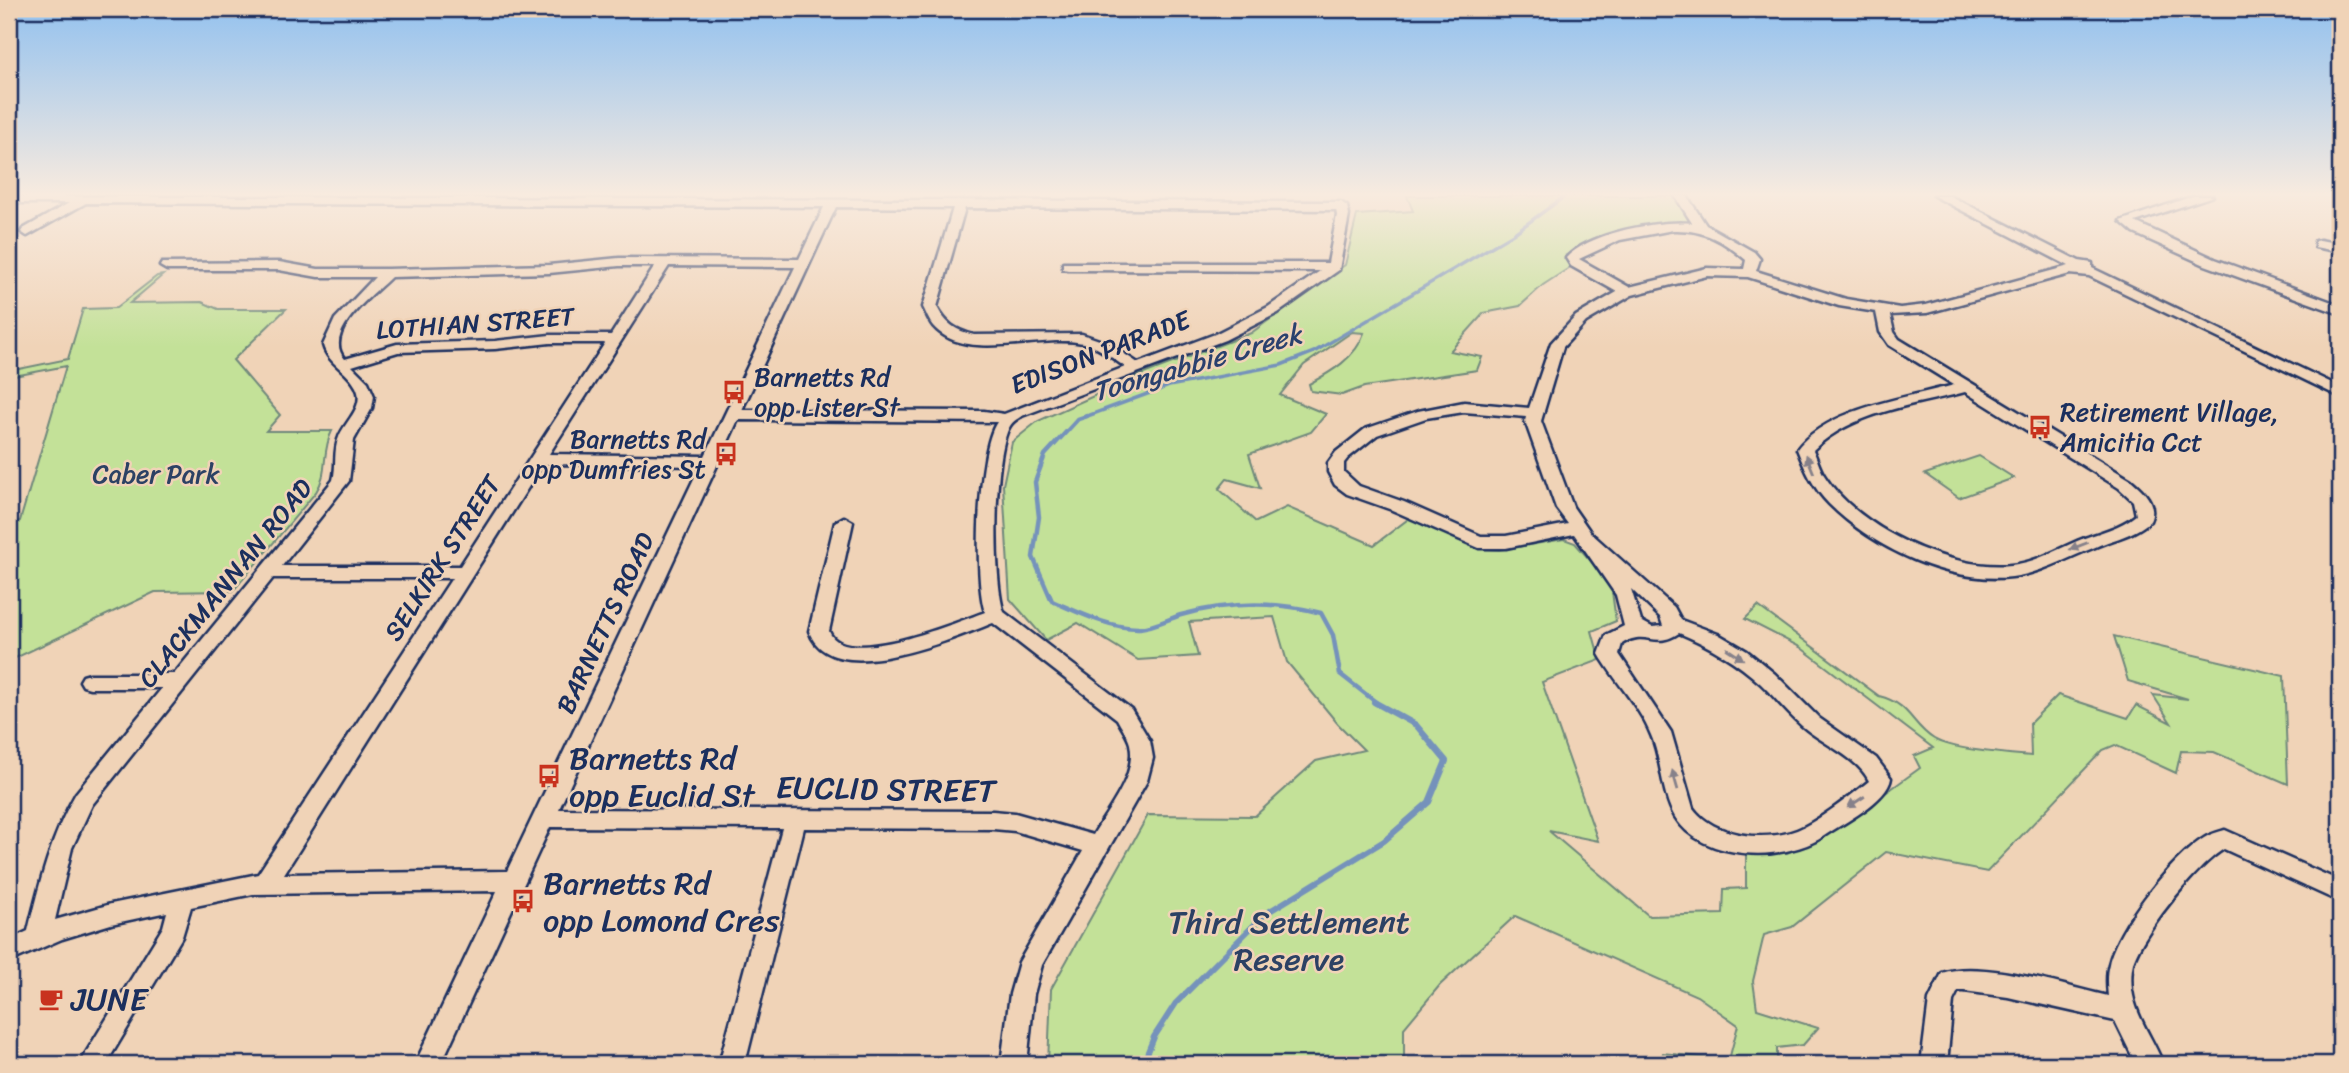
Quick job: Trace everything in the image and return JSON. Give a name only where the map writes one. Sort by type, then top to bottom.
[{"type":"street","name":"BARNETTS ROAD","points":[[428,1064],[811,246]]},
{"type":"street","points":[[948,246],[930,307],[932,316],[941,327],[955,335],[980,340],[1086,339],[1108,349],[1134,367]]},
{"type":"street","points":[[1068,267],[1334,267],[1338,246]]},
{"type":"street","points":[[1595,246],[1574,256],[1573,261],[1627,292]]},
{"type":"street","points":[[1734,246],[1752,259],[1749,273]]},
{"type":"street","points":[[2042,246],[2081,269],[2340,393]]},
{"type":"street","points":[[2174,246],[2340,310]]},
{"type":"street","points":[[167,266],[279,266],[318,272],[387,273],[549,270],[619,262],[803,263]]},
{"type":"street","name":"SELKIRK STREET","points":[[266,882],[664,263]]},
{"type":"street","name":"EDISON PARADE","points":[[996,614],[989,588],[990,483],[1000,429],[1007,419],[1231,331],[1273,310],[1334,267]]},
{"type":"street","points":[[1674,624],[1667,633],[1647,633],[1632,624],[1627,613],[1625,594],[1565,508],[1553,481],[1537,435],[1533,414],[1551,358],[1561,338],[1592,311],[1627,292],[1707,272],[1749,273],[1844,303],[1900,312],[1927,309],[2081,269]]},
{"type":"street","name":"CLACKMANNAN ROAD","points":[[39,937],[55,862],[69,823],[94,785],[333,494],[343,476],[346,437],[367,398],[365,388],[330,347],[334,330],[387,273]]},
{"type":"street","points":[[1882,310],[1887,332],[1894,342],[2125,484],[2141,499],[2145,509],[2142,520],[2032,566],[2012,571],[1982,571],[1928,557],[1878,532],[1841,505],[1812,472],[1805,449],[1812,440],[1837,424],[1966,387]]},
{"type":"street","name":"LOTHIAN STREET","points":[[342,363],[397,348],[489,346],[550,339],[613,339]]},
{"type":"street","points":[[1533,414],[1464,407],[1410,418],[1371,432],[1342,455],[1336,463],[1336,472],[1341,481],[1353,490],[1398,506],[1479,542],[1506,542],[1582,532]]},
{"type":"street","points":[[732,415],[984,416],[1007,419]]},
{"type":"street","points":[[536,459],[710,461]]},
{"type":"street","points":[[844,522],[819,631],[818,647],[843,650],[903,648],[996,614],[1121,711],[1138,734],[1142,758],[1139,775],[1031,962],[1022,994],[1014,1064]]},
{"type":"street","points":[[1582,532],[1667,612],[1674,624],[1711,639],[1753,666],[1812,723],[1869,764],[1880,778],[1879,785],[1805,837],[1778,845],[1736,842],[1693,825],[1684,811],[1661,732],[1609,654],[1613,640],[1638,629]]},
{"type":"street","points":[[269,572],[464,572]]},
{"type":"street","points":[[90,681],[180,681]]},
{"type":"street","name":"EUCLID STREET","points":[[543,818],[1005,821],[1099,846]]},
{"type":"street","points":[[732,1064],[795,820]]},
{"type":"street","points":[[2150,1064],[2125,1012],[2120,978],[2125,952],[2143,922],[2179,877],[2220,838],[2340,892]]},
{"type":"street","points":[[9,951],[39,937],[111,914],[266,882],[513,881]]},
{"type":"street","points":[[92,1064],[174,929],[182,898]]},
{"type":"street","points":[[1934,1064],[1941,1000],[1951,981],[1957,978],[2125,1012]]},
{"type":"green space","name":"Third Settlement Reserve","points":[[1350,246],[1591,246],[1566,255],[1572,266],[1543,285],[1520,306],[1484,313],[1450,351],[1482,357],[1477,370],[1364,387],[1342,395],[1311,391],[1309,384],[1334,369],[1355,350],[1364,333],[1352,332],[1304,365],[1280,395],[1326,414],[1311,432],[1249,454],[1260,488],[1227,479],[1219,489],[1256,522],[1287,507],[1374,545],[1411,517],[1482,549],[1499,550],[1564,539],[1575,543],[1611,584],[1616,621],[1592,631],[1600,660],[1542,682],[1598,841],[1549,831],[1649,916],[1723,914],[1724,889],[1746,888],[1746,852],[1787,853],[1837,828],[1920,768],[1914,756],[1933,748],[1800,647],[1745,619],[1758,606],[1879,696],[1898,704],[1934,739],[1981,751],[2031,756],[2030,723],[2058,695],[2128,718],[2136,705],[2171,723],[2153,695],[2188,699],[2128,681],[2114,636],[2284,676],[2288,784],[2214,752],[2181,751],[2176,773],[2115,745],[2103,750],[1987,872],[1886,852],[1792,927],[1764,935],[1753,981],[1757,1009],[1818,1028],[1803,1045],[1777,1048],[1777,1064],[1660,1064],[1663,1053],[1729,1060],[1738,1025],[1697,996],[1515,916],[1440,985],[1404,1028],[1404,1064],[1048,1064],[1051,989],[1148,815],[1255,816],[1316,761],[1364,750],[1338,724],[1287,662],[1274,617],[1189,622],[1198,656],[1138,660],[1078,623],[1046,640],[1010,599],[1003,485],[1012,442],[1038,421],[1138,376],[1251,333],[1345,265]]},
{"type":"green space","name":"Caber Park","points":[[163,275],[130,303],[202,302],[218,309],[286,309],[233,360],[280,415],[266,431],[332,431],[320,484],[233,591],[155,592],[9,661],[9,557],[12,547],[9,545],[9,523],[20,521],[66,366],[9,377],[9,371],[68,359],[83,309],[116,308],[157,276]]},
{"type":"green space","points":[[1979,456],[2014,478],[1959,498],[1925,474]]},
{"type":"waterway","name":"Toongabbie Creek","points":[[1082,418],[1169,386],[1281,365],[1314,352],[1493,246]]},
{"type":"waterway","name":"Toongabbie Creek","points":[[1087,416],[1078,419],[1045,455],[1035,482],[1039,517],[1033,557],[1052,601],[1095,619],[1129,628],[1156,625],[1181,615],[1233,605],[1286,606],[1321,613],[1333,635],[1340,674],[1377,703]]},
{"type":"waterway","name":"Toongabbie Creek","points":[[1143,1064],[1154,1037],[1176,1003],[1265,914],[1384,841],[1429,802],[1446,761],[1416,725],[1374,702]]},
{"type":"place","name":"Barnetts Rd opp Lister St","points":[[734,392]]},
{"type":"place","name":"Retirement Village, Amicitia Cct","points":[[2040,427]]},
{"type":"place","name":"Barnetts Rd opp Dumfries St","points":[[726,454]]},
{"type":"place","name":"Barnetts Rd opp Euclid St","points":[[549,776]]},
{"type":"place","name":"Barnetts Rd opp Lomond Cres","points":[[523,901]]},
{"type":"place","name":"JUNE","points":[[51,999]]}]
